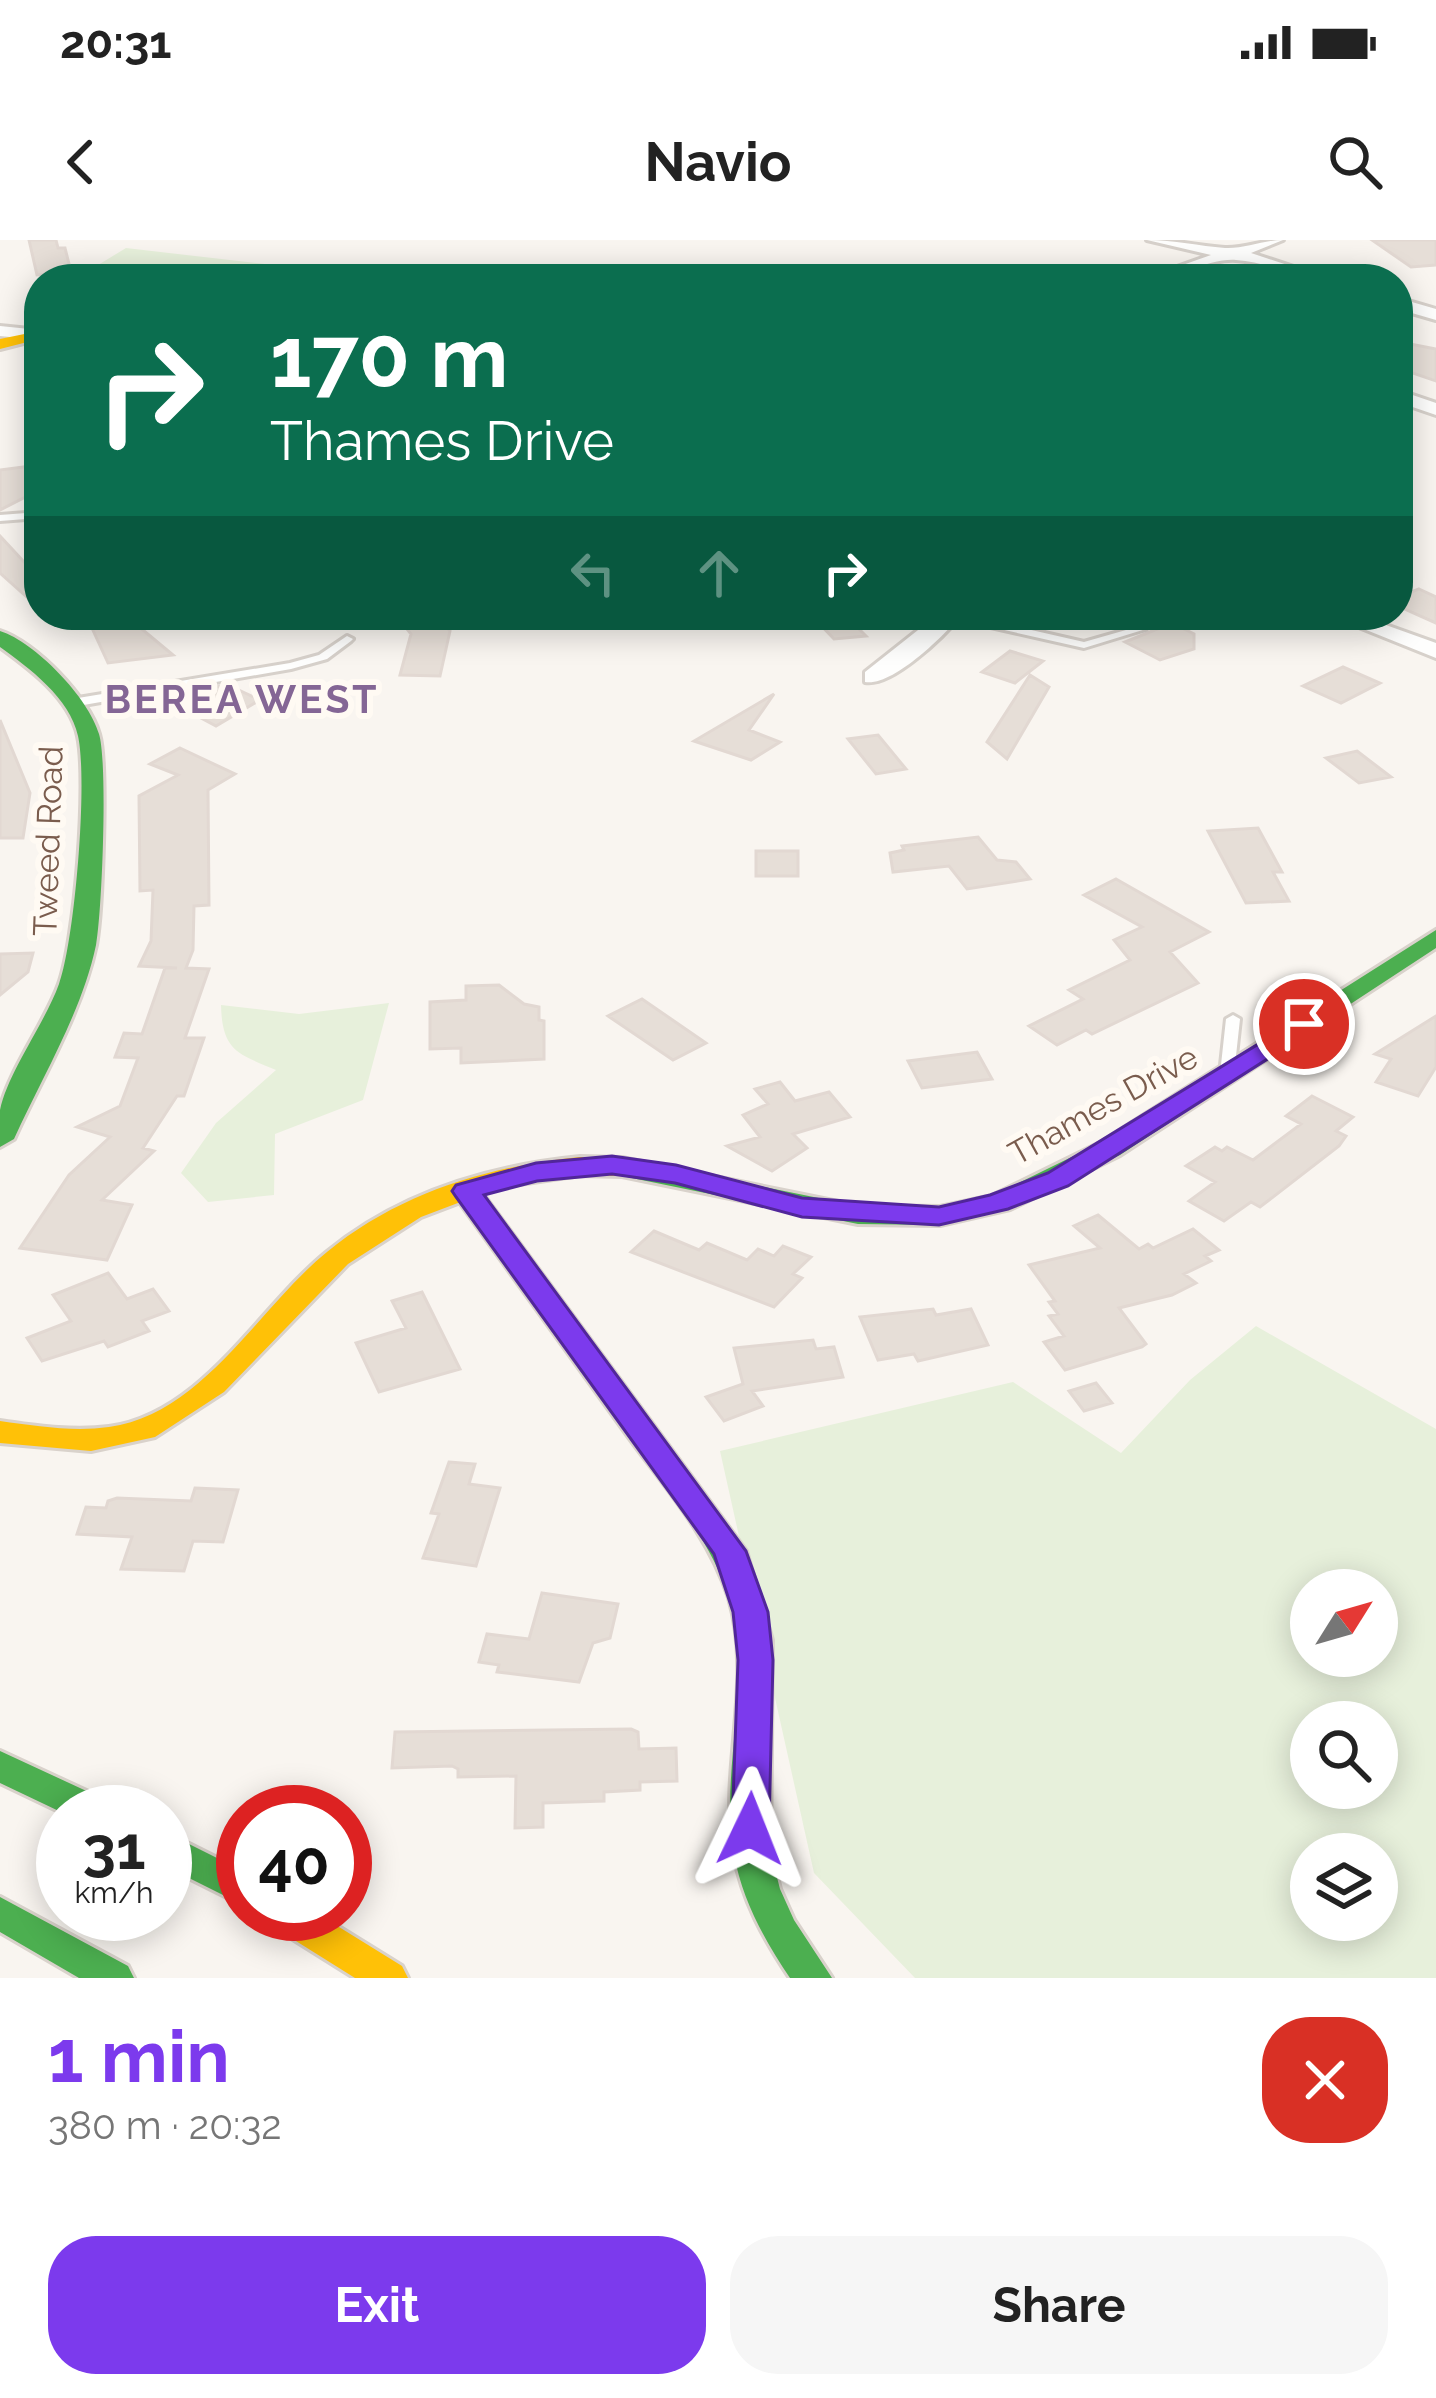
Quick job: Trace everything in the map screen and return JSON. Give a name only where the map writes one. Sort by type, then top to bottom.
[{"type":"main road","name":"Tweed Road","points":[[0,637],[43,668],[72,703],[89,734],[90,871],[84,942],[71,986],[0,1139]]},
{"type":"main road","name":"Thames Drive","points":[[0,1432],[41,1442],[90,1442],[142,1431],[178,1415],[223,1383],[341,1253],[377,1227],[466,1191],[536,1172],[612,1165],[676,1174],[802,1208],[939,1216],[998,1202],[1058,1180],[1227,1076],[1436,937]]},
{"type":"main road","points":[[466,1191],[729,1551],[751,1612],[755,1660],[750,1829],[756,1882],[782,1941],[812,1978]]},
{"type":"main road","points":[[0,1766],[39,1785]]},
{"type":"main road","points":[[0,1913],[114,1978]]},
{"type":"main road","points":[[329,1941],[388,1978]]},
{"type":"street","points":[[1155,240],[1268,264]]},
{"type":"street","points":[[1196,264],[1275,240]]},
{"type":"street","points":[[873,677],[935,630]]},
{"type":"street","points":[[1379,630],[1436,651]]},
{"type":"lane","points":[[1018,630],[1084,645],[1133,630]]},
{"type":"lane","points":[[72,703],[291,666],[323,657],[347,639]]},
{"type":"lane","points":[[1227,1076],[1233,1019]]},
{"type":"green space","points":[[126,248],[264,264],[100,264]]},
{"type":"green space","points":[[389,1003],[363,1100],[275,1134],[274,1195],[208,1202],[181,1173],[216,1123],[276,1070],[252,1060],[229,1042],[221,1005],[299,1014]]},
{"type":"green space","points":[[1256,1326],[1436,1429],[1436,1978],[915,1978],[814,1873],[720,1451],[1013,1382],[1121,1453],[1190,1380]]},
{"type":"building","points":[[29,240],[56,240],[58,248],[65,248],[69,264],[34,264]]},
{"type":"building","points":[[1372,240],[1436,240],[1436,265],[1407,264]]},
{"type":"building","points":[[1413,345],[1436,349],[1436,381],[1413,373]]},
{"type":"building","points":[[24,467],[24,498],[0,510],[0,470]]},
{"type":"building","points":[[0,536],[24,562],[24,595],[0,573]]},
{"type":"building","points":[[1419,589],[1436,597],[1436,623],[1413,613],[1413,591]]},
{"type":"building","points":[[93,630],[143,630],[173,655],[108,663]]},
{"type":"building","points":[[408,630],[450,631],[440,676],[400,675],[411,634]]},
{"type":"building","points":[[825,630],[860,630],[866,636],[834,639]]},
{"type":"building","points":[[1155,630],[1194,634],[1194,649],[1160,660],[1125,642]]},
{"type":"building","points":[[1010,651],[1043,661],[1015,683],[982,672]]},
{"type":"building","points":[[1343,667],[1380,683],[1341,703],[1303,686]]},
{"type":"building","points":[[1030,675],[1049,687],[1007,759],[987,742]]},
{"type":"building","points":[[228,685],[260,700],[216,726],[175,704],[206,688]]},
{"type":"building","points":[[774,694],[749,730],[780,742],[751,760],[694,741]]},
{"type":"building","points":[[0,720],[30,793],[23,838],[0,838]]},
{"type":"building","points":[[878,735],[906,769],[876,774],[848,739]]},
{"type":"building","points":[[180,748],[235,774],[208,790],[209,905],[194,906],[193,950],[186,968],[209,969],[185,1038],[204,1038],[184,1096],[177,1096],[143,1148],[154,1151],[102,1200],[132,1205],[107,1260],[20,1248],[69,1175],[110,1137],[77,1127],[120,1106],[138,1058],[115,1057],[124,1033],[142,1034],[165,968],[177,968],[139,966],[151,941],[153,890],[140,891],[139,796],[178,775],[150,764]]},
{"type":"building","points":[[1357,751],[1391,777],[1359,783],[1326,758]]},
{"type":"building","points":[[1258,828],[1282,872],[1273,872],[1289,901],[1246,903],[1208,831]]},
{"type":"building","points":[[978,837],[997,860],[1016,862],[1030,879],[967,889],[949,866],[893,872],[890,853],[904,850],[902,846]]},
{"type":"building","points":[[756,851],[798,851],[798,876],[756,876]]},
{"type":"building","points":[[1116,879],[1209,932],[1170,952],[1198,983],[1092,1034],[1086,1030],[1057,1045],[1029,1026],[1083,999],[1069,990],[1130,960],[1114,940],[1142,927],[1084,895]]},
{"type":"building","points":[[33,953],[28,972],[0,995],[0,954]]},
{"type":"building","points":[[499,985],[524,1004],[539,1007],[539,1020],[544,1021],[544,1059],[461,1063],[461,1048],[430,1049],[430,1002],[466,1000],[466,986]]},
{"type":"building","points":[[642,999],[706,1043],[673,1060],[608,1016]]},
{"type":"building","points":[[1436,1016],[1436,1067],[1418,1096],[1376,1082],[1391,1059],[1375,1054]]},
{"type":"building","points":[[977,1052],[992,1079],[922,1088],[908,1061]]},
{"type":"building","points":[[780,1082],[795,1101],[829,1092],[850,1117],[793,1134],[807,1148],[772,1171],[727,1146],[760,1137],[743,1115],[768,1104],[755,1089]]},
{"type":"building","points":[[1312,1096],[1353,1117],[1336,1131],[1346,1136],[1339,1146],[1260,1207],[1251,1202],[1224,1221],[1189,1201],[1215,1182],[1186,1166],[1215,1147],[1222,1151],[1227,1147],[1253,1160],[1301,1124],[1286,1116]]},
{"type":"building","points":[[1098,1215],[1139,1249],[1148,1244],[1153,1248],[1193,1229],[1219,1250],[1205,1256],[1211,1261],[1184,1274],[1196,1283],[1172,1295],[1119,1308],[1146,1344],[1065,1370],[1044,1342],[1064,1336],[1049,1316],[1058,1314],[1049,1302],[1055,1301],[1029,1265],[1100,1248],[1074,1226]]},
{"type":"building","points":[[654,1231],[699,1250],[707,1243],[747,1260],[758,1249],[774,1256],[783,1246],[811,1257],[793,1274],[802,1278],[774,1307],[631,1252]]},
{"type":"building","points":[[108,1273],[127,1299],[153,1289],[169,1311],[142,1321],[149,1331],[108,1347],[104,1341],[42,1361],[27,1338],[71,1321],[53,1295]]},
{"type":"building","points":[[422,1292],[460,1369],[379,1392],[356,1343],[406,1328],[392,1301]]},
{"type":"building","points":[[933,1309],[936,1315],[971,1309],[988,1345],[918,1361],[914,1354],[878,1360],[860,1317]]},
{"type":"building","points":[[813,1340],[816,1349],[834,1347],[843,1377],[752,1391],[763,1406],[724,1421],[706,1397],[743,1384],[734,1348]]},
{"type":"building","points":[[1096,1383],[1112,1403],[1084,1411],[1069,1391]]},
{"type":"building","points":[[449,1462],[475,1464],[469,1484],[500,1488],[476,1566],[423,1558],[439,1514],[431,1513]]},
{"type":"building","points":[[195,1488],[238,1490],[223,1542],[193,1541],[184,1571],[121,1569],[132,1537],[77,1534],[86,1507],[106,1508],[108,1501],[117,1498],[191,1501]]},
{"type":"building","points":[[542,1593],[618,1604],[610,1638],[593,1643],[579,1682],[497,1672],[499,1665],[479,1662],[487,1634],[529,1639]]},
{"type":"building","points":[[395,1732],[638,1732],[639,1749],[676,1748],[677,1781],[640,1782],[640,1790],[604,1792],[604,1801],[543,1803],[543,1827],[515,1828],[516,1776],[458,1777],[458,1769],[452,1766],[392,1768]]},
{"type":"traffic: fast","points":[[0,637],[43,668],[78,712],[89,735],[91,788],[84,942],[71,986],[0,1139]]},
{"type":"traffic: fast","points":[[622,1167],[858,1215],[940,1216],[1000,1203],[1110,1149],[1436,937]]},
{"type":"traffic: fast","points":[[466,1191],[729,1551],[755,1640],[752,1850],[761,1889],[780,1931],[812,1978]]},
{"type":"traffic: fast","points":[[0,1766],[39,1785]]},
{"type":"traffic: fast","points":[[192,1862],[216,1875]]},
{"type":"traffic: fast","points":[[0,1913],[114,1978]]},
{"type":"traffic: slow","points":[[0,344],[24,338]]},
{"type":"traffic: slow","points":[[0,1432],[91,1440],[144,1429],[213,1385],[338,1258],[411,1211],[494,1179],[537,1170],[622,1167]]},
{"type":"traffic: slow","points":[[329,1941],[388,1978]]},
{"type":"district","name":"BEREA WEST","points":[[242,699]]},
{"type":"route","points":[[750,1829],[755,1660],[751,1612],[729,1551],[466,1191],[536,1172],[612,1165],[676,1174],[802,1208],[939,1216],[998,1202],[1058,1180],[1304,1024]]}]
